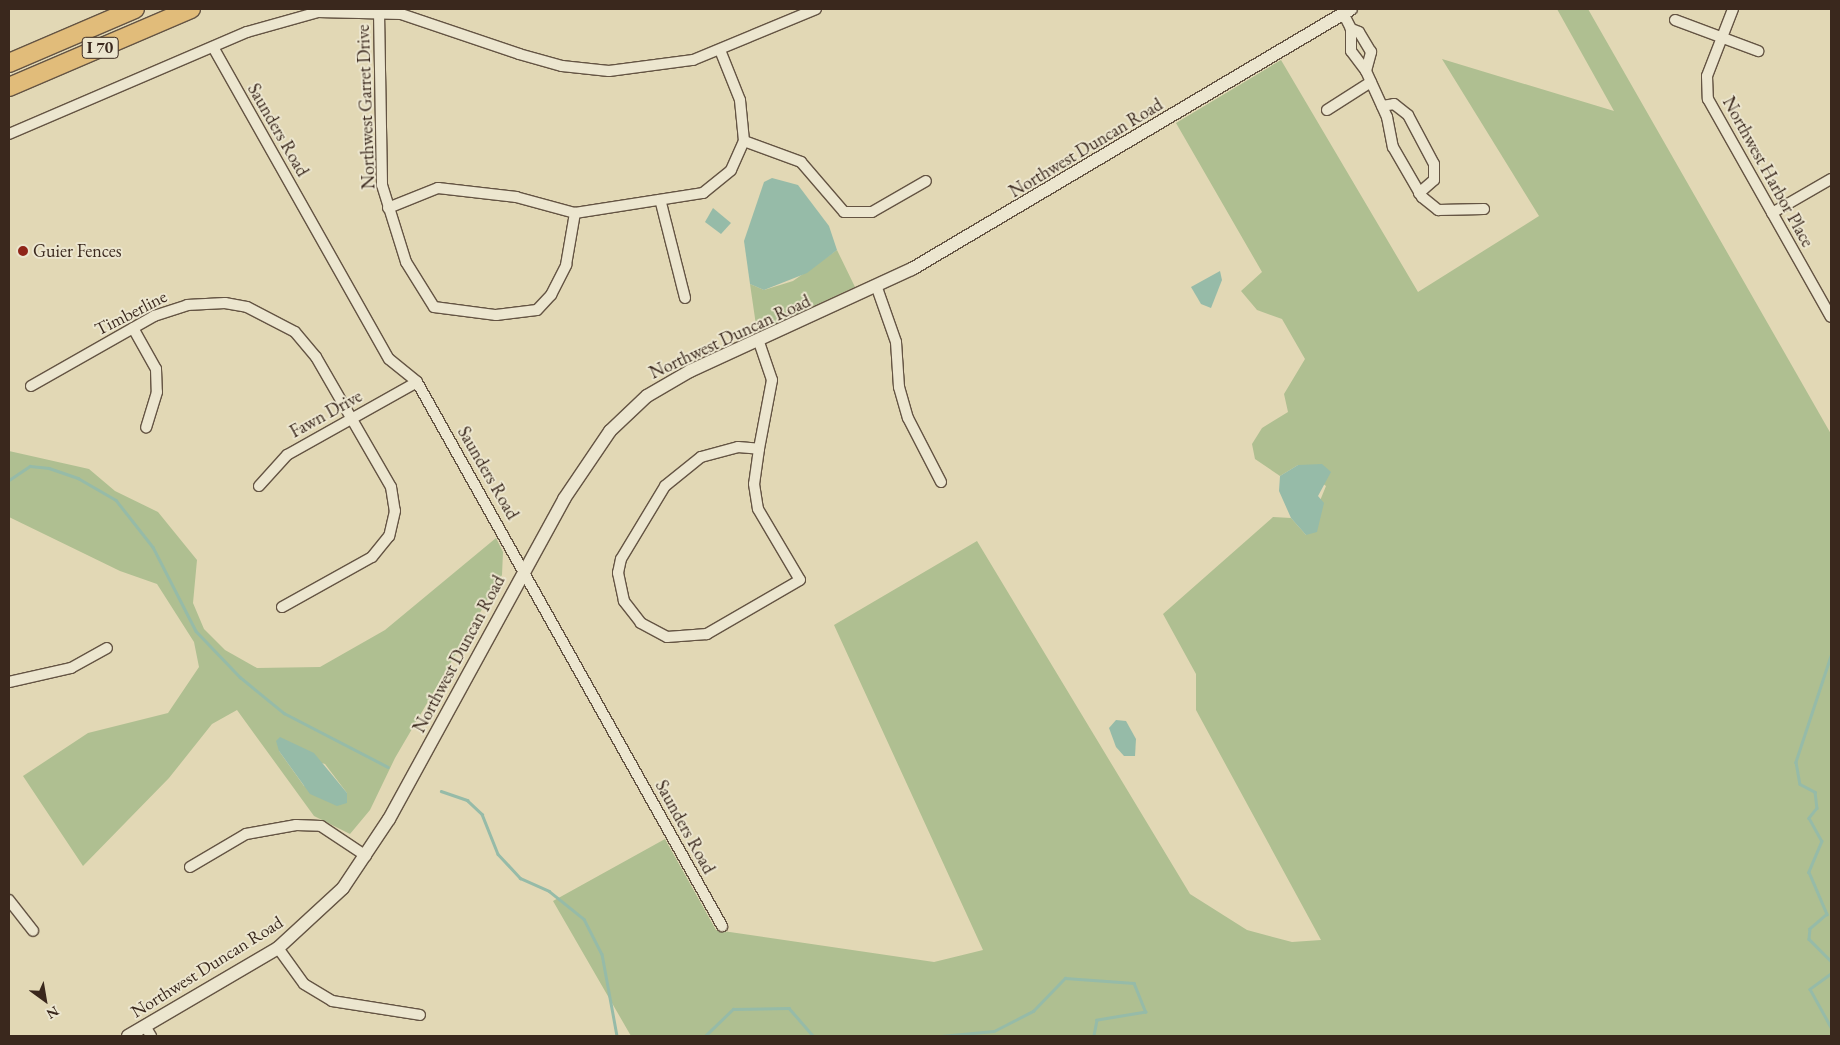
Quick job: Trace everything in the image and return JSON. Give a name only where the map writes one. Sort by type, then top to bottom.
[{"type":"highway","name":"I 70","points":[[9,63],[135,9]]},
{"type":"highway","name":"I 70","points":[[9,87],[191,9]]},
{"type":"street","points":[[9,134],[213,47],[282,20],[318,12],[380,12],[428,20],[519,54],[585,70],[665,66],[720,50],[816,9]]},
{"type":"street","name":"Northwest Harbor Place","points":[[1733,9],[1707,76],[1708,99],[1831,316]]},
{"type":"street","points":[[1347,11],[1351,29],[1351,51],[1366,71],[1382,106],[1394,147],[1420,193],[1438,210],[1484,210]]},
{"type":"street","name":"Northwest Duncan Road","points":[[128,1036],[148,1031],[278,948],[343,888],[366,856],[523,568],[584,466],[634,408],[668,383],[877,288],[995,223],[1347,11]]},
{"type":"street","name":"Northwest Garret Drive","points":[[380,12],[382,185],[388,208],[414,282],[434,307],[496,316],[537,310],[551,295],[566,265],[575,213]]},
{"type":"street","points":[[1675,20],[1758,51]]},
{"type":"street","points":[[1351,29],[1358,32],[1371,52],[1371,66],[1366,71]]},
{"type":"street","name":"Saunders Road","points":[[213,47],[389,359],[417,382],[722,926]]},
{"type":"street","points":[[388,208],[438,188],[458,187],[575,213],[661,203],[714,188],[731,170],[744,141],[740,100],[720,50]]},
{"type":"street","points":[[1326,110],[1371,82]]},
{"type":"street","points":[[1382,106],[1394,104],[1408,115],[1434,164],[1434,180],[1420,193]]},
{"type":"street","points":[[744,141],[801,162],[844,212],[872,212],[926,181]]},
{"type":"street","points":[[1772,213],[1831,179]]},
{"type":"street","points":[[661,203],[685,298]]},
{"type":"street","points":[[877,288],[896,342],[899,387],[908,418],[940,482]]},
{"type":"street","name":"Timberline","points":[[31,386],[133,328],[173,308],[206,303],[225,303],[266,315],[307,344],[390,487],[393,525],[372,557],[282,607]]},
{"type":"street","points":[[133,328],[156,369],[157,392],[146,427]]},
{"type":"street","points":[[759,342],[772,380],[754,484],[758,509],[800,580],[707,634],[681,639],[653,631],[624,599],[618,573],[626,547],[655,499],[687,466],[725,448],[759,449]]},
{"type":"street","name":"Fawn Drive","points":[[259,486],[287,454],[417,382]]},
{"type":"street","points":[[9,682],[62,671],[107,648]]},
{"type":"street","points":[[190,867],[246,834],[296,825],[321,826],[366,856]]},
{"type":"street","points":[[9,900],[33,931]]},
{"type":"street","points":[[278,948],[304,984],[332,1001],[420,1015]]},
{"type":"shaded area","points":[[1557,9],[1588,9],[1831,434],[1831,1036],[631,1036],[553,901],[665,839],[716,930],[934,962],[983,950],[834,625],[977,541],[1190,894],[1247,930],[1292,942],[1321,940],[1196,710],[1196,674],[1163,614],[1273,517],[1291,518],[1306,535],[1326,486],[1298,465],[1280,476],[1255,459],[1252,444],[1262,428],[1288,412],[1284,394],[1305,359],[1282,319],[1257,310],[1241,291],[1262,272],[1176,123],[1281,60],[1418,292],[1539,216],[1442,59],[1614,111]]},
{"type":"shaded area","points":[[772,178],[798,185],[829,226],[837,250],[807,273],[764,290],[750,284],[744,241],[764,182]]},
{"type":"shaded area","points":[[713,208],[731,223],[721,234],[705,222]]},
{"type":"shaded area","points":[[837,250],[855,287],[757,332],[750,284],[764,290],[793,281]]},
{"type":"shaded area","points":[[1220,271],[1222,280],[1211,308],[1201,304],[1191,287]]},
{"type":"shaded area","points":[[9,451],[89,469],[115,491],[158,512],[197,560],[193,603],[204,629],[225,650],[257,668],[320,667],[385,630],[496,538],[503,552],[502,575],[395,758],[370,810],[350,834],[314,816],[237,710],[212,724],[169,778],[83,866],[23,776],[88,733],[168,713],[199,667],[194,642],[157,584],[120,571],[9,517]],"holes":[[[279,751],[325,764],[347,793],[304,786]]]},
{"type":"shaded area","points":[[1322,464],[1331,472],[1318,496],[1324,503],[1317,532],[1306,535],[1291,518],[1279,491],[1280,476],[1298,465]]},
{"type":"shaded area","points":[[1116,720],[1126,721],[1136,739],[1135,756],[1124,756],[1116,747],[1109,728]]},
{"type":"shaded area","points":[[280,737],[314,753],[347,793],[347,803],[337,806],[310,794],[279,751],[276,741]]},
{"type":"waterway","points":[[9,480],[30,466],[49,468],[78,478],[116,500],[153,547],[196,631],[240,677],[284,713],[388,767]]},
{"type":"waterway","points":[[1831,656],[1796,762],[1800,784],[1815,792],[1817,808],[1809,818],[1822,841],[1809,872],[1827,914],[1810,929],[1809,939],[1831,961]]},
{"type":"waterway","points":[[441,791],[467,800],[482,814],[498,854],[520,878],[549,891],[584,919],[602,954],[617,1036]]},
{"type":"waterway","points":[[1831,974],[1810,989],[1831,1027]]},
{"type":"waterway","points":[[941,1036],[994,1031],[1033,1011],[1065,978],[1134,983],[1146,1012],[1097,1020],[1094,1036]]},
{"type":"waterway","points":[[705,1036],[733,1009],[789,1008],[813,1036]]},
{"type":"place","name":"Guier Fences","points":[[23,251]]}]
